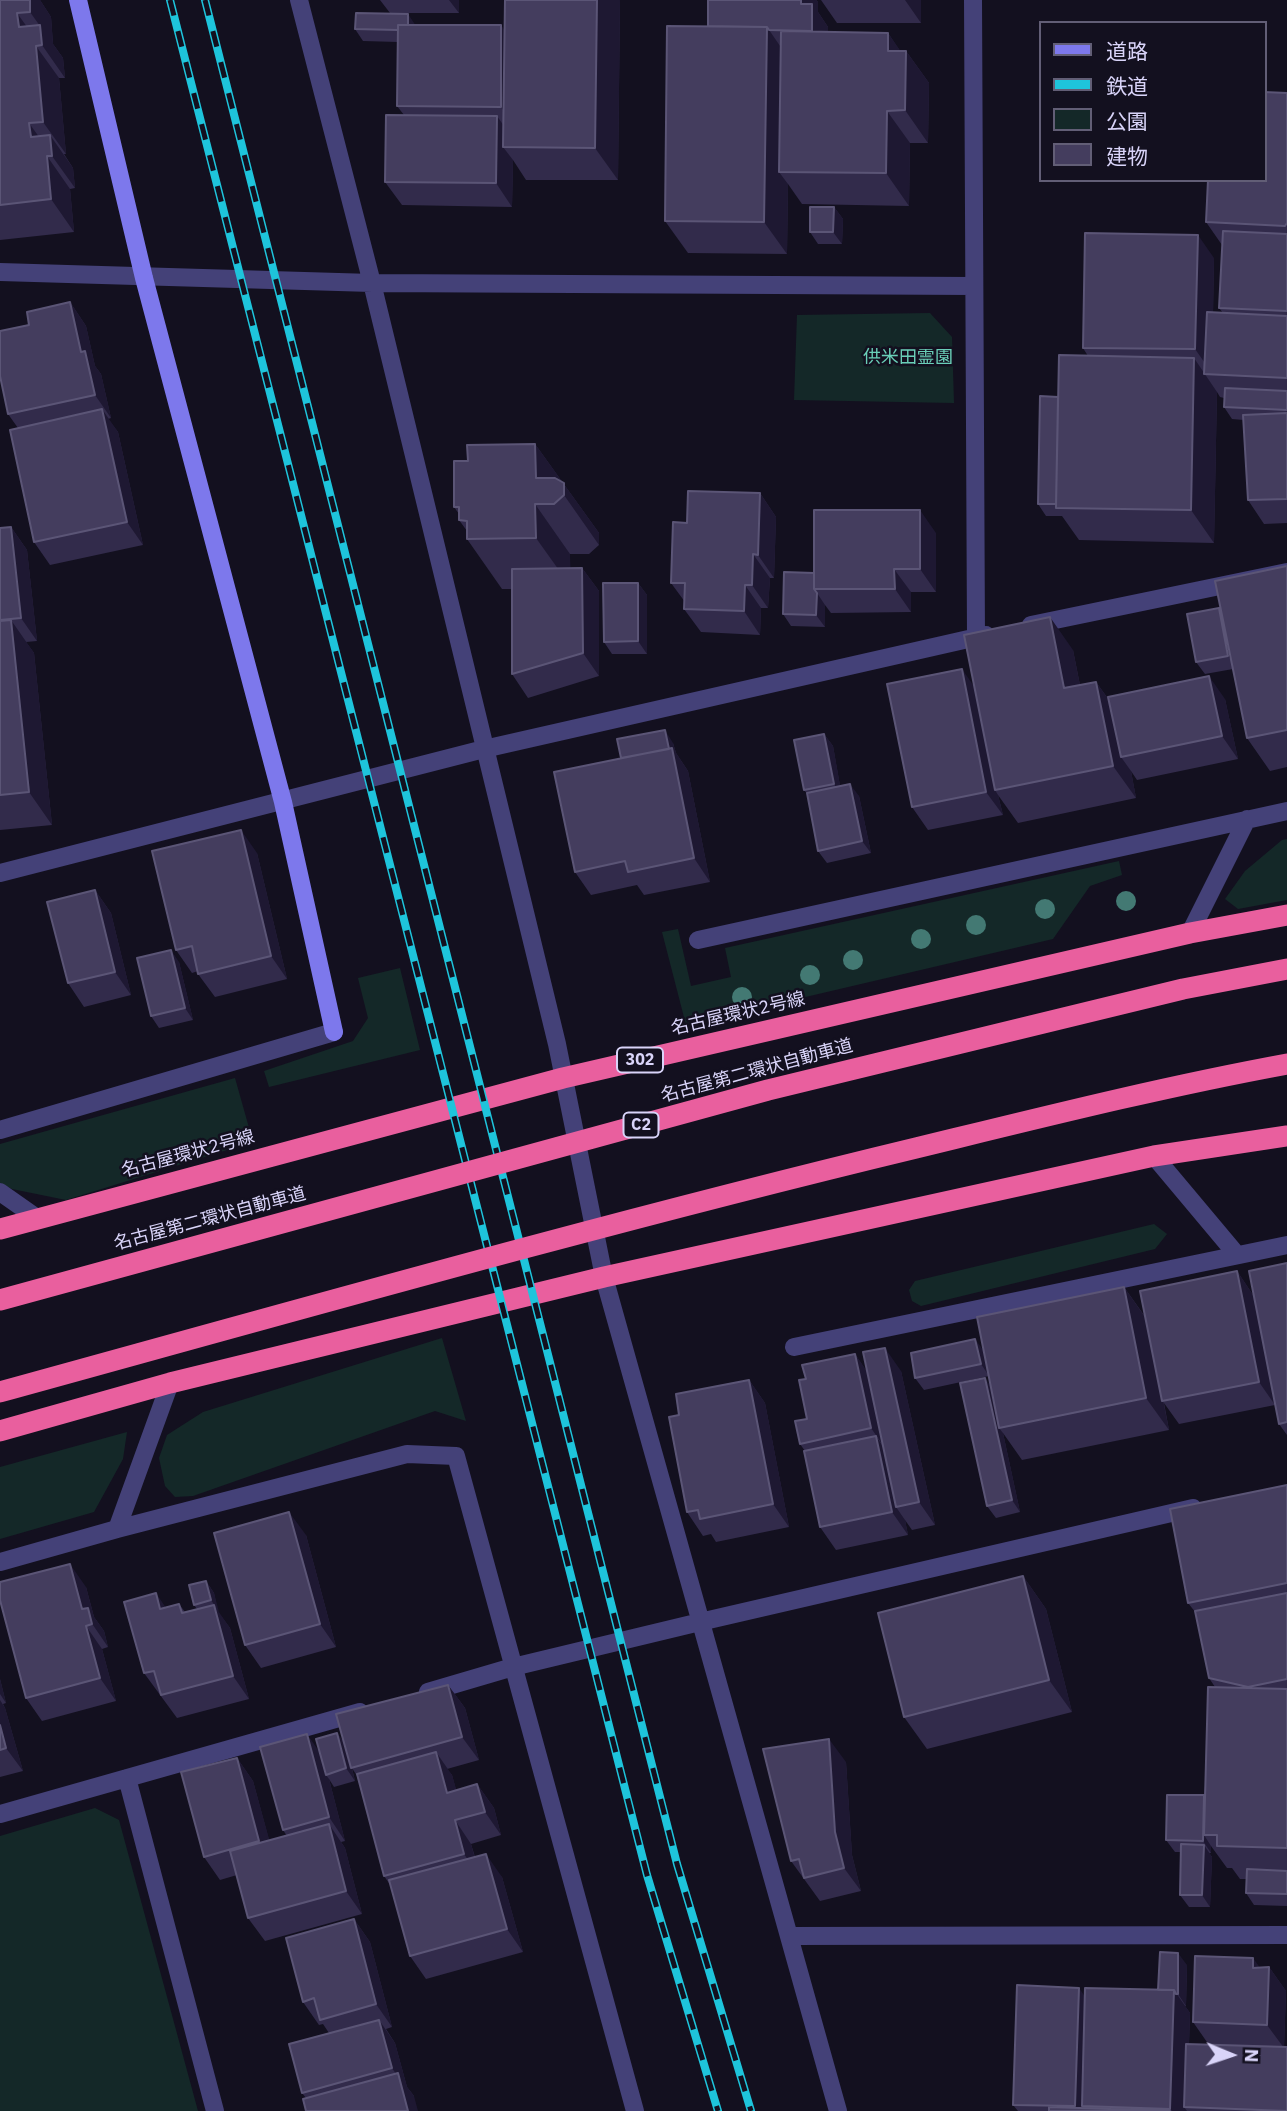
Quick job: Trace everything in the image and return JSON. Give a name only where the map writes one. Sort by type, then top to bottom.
[{"type":"highway","name":"名古屋環状2号線","points":[[0,1229],[563,1078],[1190,933],[1287,915]]},
{"type":"highway","name":"名古屋第二環状自動車道","points":[[0,1300],[768,1090],[1183,989],[1287,969]]},
{"type":"highway","points":[[0,1392],[335,1299],[797,1177],[1202,1079],[1287,1064]]},
{"type":"highway","points":[[0,1431],[170,1383],[604,1277],[1154,1156],[1287,1136]]},
{"type":"street","points":[[0,1130],[334,1032],[283,802],[144,278],[78,0]]},
{"type":"street","points":[[299,0],[372,283],[557,1044],[604,1277],[838,2111]]},
{"type":"street","points":[[973,0],[976,637]]},
{"type":"street","points":[[0,272],[372,283],[974,286]]},
{"type":"street","points":[[0,873],[484,749],[976,637],[1287,572]]},
{"type":"street","points":[[698,940],[1287,811]]},
{"type":"street","points":[[1190,933],[1247,819]]},
{"type":"street","points":[[1154,1156],[1237,1255]]},
{"type":"street","points":[[0,1192],[37,1218]]},
{"type":"street","points":[[794,1347],[1287,1245]]},
{"type":"street","points":[[117,1529],[170,1383]]},
{"type":"street","points":[[0,1562],[407,1454],[456,1456],[635,2111]]},
{"type":"street","points":[[415,1696],[513,1667],[1208,1504]]},
{"type":"street","points":[[0,1814],[375,1707]]},
{"type":"street","points":[[127,1778],[215,2111]]},
{"type":"street","points":[[789,1936],[1287,1935]]},
{"type":"green space","name":"供米田霊園","points":[[930,313],[952,337],[954,403],[794,400],[797,315]]},
{"type":"green space","points":[[1287,839],[1287,900],[1238,909],[1225,899],[1245,871],[1282,840]]},
{"type":"green space","points":[[1119,861],[1122,875],[1090,886],[1053,939],[686,1025],[662,932],[678,929],[691,986],[731,977],[725,948]]},
{"type":"green space","points":[[400,968],[420,1050],[269,1087],[264,1071],[353,1041],[368,1018],[358,978]]},
{"type":"green space","points":[[235,1078],[253,1142],[66,1200],[12,1189],[0,1183],[0,1144]]},
{"type":"green space","points":[[1154,1224],[1167,1234],[1155,1249],[921,1306],[912,1301],[909,1290],[915,1281]]},
{"type":"green space","points":[[442,1338],[466,1421],[435,1411],[193,1496],[175,1497],[165,1486],[159,1458],[167,1435],[203,1412]]},
{"type":"green space","points":[[127,1432],[123,1459],[94,1512],[0,1539],[0,1467]]},
{"type":"green space","points":[[95,1808],[119,1820],[198,2111],[0,2111],[0,1836]]},
{"type":"building","points":[[0,0],[30,0],[30,12],[17,13],[19,27],[40,25],[42,45],[36,46],[43,122],[29,123],[31,137],[50,135],[52,156],[47,156],[51,199],[0,205]]},
{"type":"building","points":[[505,0],[597,0],[595,148],[503,147]]},
{"type":"building","points":[[708,0],[801,0],[801,4],[812,4],[812,31],[708,26]]},
{"type":"building","points":[[356,13],[408,14],[408,25],[398,25],[398,30],[355,29]]},
{"type":"building","points":[[398,25],[501,25],[501,107],[397,106]]},
{"type":"building","points":[[667,26],[767,27],[764,222],[665,221]]},
{"type":"building","points":[[781,31],[888,33],[888,51],[906,51],[905,110],[887,111],[886,173],[779,172]]},
{"type":"building","points":[[1266,92],[1287,93],[1287,223],[1285,226],[1206,222],[1208,182],[1266,182]]},
{"type":"building","points":[[386,115],[497,116],[496,183],[385,182]]},
{"type":"building","points":[[810,207],[834,207],[833,232],[810,232]]},
{"type":"building","points":[[1223,231],[1287,234],[1287,311],[1219,308]]},
{"type":"building","points":[[1085,233],[1198,235],[1195,349],[1083,348]]},
{"type":"building","points":[[70,302],[81,352],[85,351],[95,395],[8,414],[0,376],[0,331],[29,325],[27,312]]},
{"type":"building","points":[[1207,312],[1287,316],[1287,378],[1204,374]]},
{"type":"building","points":[[1059,355],[1194,358],[1191,510],[1056,508]]},
{"type":"building","points":[[1225,388],[1287,391],[1287,410],[1224,407]]},
{"type":"building","points":[[1040,396],[1058,397],[1056,504],[1038,504]]},
{"type":"building","points":[[102,409],[127,522],[34,542],[10,430]]},
{"type":"building","points":[[1287,413],[1287,499],[1248,500],[1243,415]]},
{"type":"building","points":[[535,444],[536,478],[555,478],[564,483],[564,495],[554,504],[535,504],[536,538],[467,539],[467,521],[459,520],[459,507],[454,507],[454,461],[468,461],[467,445]]},
{"type":"building","points":[[688,491],[760,493],[758,555],[753,554],[752,585],[745,585],[744,611],[684,609],[685,583],[671,583],[673,522],[687,523]]},
{"type":"building","points":[[814,510],[920,510],[920,569],[894,569],[895,589],[814,589]]},
{"type":"building","points":[[11,527],[21,618],[0,620],[0,528]]},
{"type":"building","points":[[1287,566],[1287,730],[1247,738],[1215,581]]},
{"type":"building","points":[[582,568],[583,653],[512,674],[512,569]]},
{"type":"building","points":[[784,572],[814,573],[816,615],[783,614]]},
{"type":"building","points":[[603,583],[638,583],[638,641],[604,642]]},
{"type":"building","points":[[1219,608],[1228,656],[1196,662],[1187,614]]},
{"type":"building","points":[[1050,617],[1064,688],[1096,682],[1113,766],[995,790],[964,635]]},
{"type":"building","points":[[11,620],[29,792],[0,795],[0,621]]},
{"type":"building","points":[[962,669],[986,792],[912,807],[887,684]]},
{"type":"building","points":[[1209,676],[1222,736],[1121,757],[1108,697]]},
{"type":"building","points":[[665,730],[669,749],[621,758],[617,739]]},
{"type":"building","points":[[824,734],[834,784],[804,790],[794,740]]},
{"type":"building","points":[[672,748],[694,858],[628,872],[625,861],[575,872],[554,772]]},
{"type":"building","points":[[850,784],[862,841],[818,851],[807,793]]},
{"type":"building","points":[[241,830],[271,956],[198,974],[192,946],[176,950],[152,851]]},
{"type":"building","points":[[95,890],[115,972],[68,983],[47,902]]},
{"type":"building","points":[[171,950],[185,1008],[151,1016],[137,958]]},
{"type":"building","points":[[1287,1263],[1287,1422],[1279,1424],[1249,1271]]},
{"type":"building","points":[[1237,1271],[1259,1382],[1162,1401],[1140,1291]]},
{"type":"building","points":[[1124,1287],[1146,1398],[999,1428],[977,1317]]},
{"type":"building","points":[[975,1339],[981,1364],[915,1378],[911,1353]]},
{"type":"building","points":[[885,1348],[919,1502],[896,1507],[863,1352]]},
{"type":"building","points":[[855,1354],[871,1428],[800,1444],[795,1421],[807,1419],[799,1380],[806,1379],[802,1365]]},
{"type":"building","points":[[985,1378],[1012,1500],[987,1506],[960,1383]]},
{"type":"building","points":[[749,1380],[773,1504],[700,1519],[698,1510],[687,1512],[669,1417],[679,1415],[676,1394]]},
{"type":"building","points":[[876,1436],[892,1512],[820,1527],[804,1451]]},
{"type":"building","points":[[1287,1485],[1287,1583],[1188,1603],[1170,1509]]},
{"type":"building","points":[[289,1512],[320,1624],[245,1645],[214,1533]]},
{"type":"building","points":[[70,1564],[82,1609],[88,1608],[92,1624],[86,1626],[100,1678],[26,1698],[0,1600],[0,1582]]},
{"type":"building","points":[[1023,1576],[1049,1680],[904,1717],[878,1613]]},
{"type":"building","points":[[206,1581],[211,1600],[194,1605],[189,1585]]},
{"type":"building","points":[[156,1593],[160,1609],[179,1604],[182,1613],[214,1605],[233,1676],[161,1695],[154,1671],[144,1673],[124,1602]]},
{"type":"building","points":[[1287,1593],[1287,1679],[1248,1687],[1209,1678],[1195,1611]]},
{"type":"building","points":[[448,1685],[462,1737],[351,1768],[336,1714]]},
{"type":"building","points":[[1208,1687],[1287,1689],[1287,1848],[1217,1846],[1217,1835],[1204,1835]]},
{"type":"building","points":[[0,1725],[6,1748],[0,1750]]},
{"type":"building","points":[[337,1733],[346,1768],[326,1775],[316,1739]]},
{"type":"building","points":[[307,1734],[329,1817],[283,1830],[260,1747]]},
{"type":"building","points":[[829,1739],[835,1832],[844,1868],[804,1878],[799,1859],[791,1861],[763,1749]]},
{"type":"building","points":[[436,1752],[447,1793],[477,1784],[485,1812],[455,1820],[464,1854],[384,1876],[357,1774]]},
{"type":"building","points":[[237,1758],[259,1841],[204,1857],[181,1772]]},
{"type":"building","points":[[1167,1795],[1204,1795],[1203,1841],[1166,1840]]},
{"type":"building","points":[[329,1824],[346,1891],[248,1918],[230,1851]]},
{"type":"building","points":[[1181,1844],[1204,1845],[1202,1895],[1180,1895]]},
{"type":"building","points":[[486,1854],[507,1929],[410,1956],[389,1880]]},
{"type":"building","points":[[1247,1869],[1287,1871],[1287,1894],[1246,1893]]},
{"type":"building","points":[[354,1919],[376,2004],[320,2020],[314,1998],[303,2002],[286,1938]]},
{"type":"building","points":[[1160,1952],[1178,1953],[1178,1994],[1174,1990],[1158,1990]]},
{"type":"building","points":[[1195,1956],[1253,1958],[1253,1968],[1269,1967],[1267,2025],[1193,2022]]},
{"type":"building","points":[[1017,1985],[1079,1988],[1075,2106],[1013,2105]]},
{"type":"building","points":[[1085,1988],[1174,1990],[1170,2109],[1082,2106]]},
{"type":"building","points":[[379,2020],[392,2068],[302,2093],[289,2044]]},
{"type":"building","points":[[1186,2044],[1287,2047],[1287,2111],[1184,2107]]},
{"type":"building","points":[[398,2073],[408,2111],[306,2111],[303,2099]]},
{"type":"building","points":[[1049,2107],[1170,2111],[1049,2111]]},
{"type":"railway","points":[[170,0],[647,1875],[718,2111]]},
{"type":"railway","points":[[205,0],[677,1864],[751,2111]]}]
